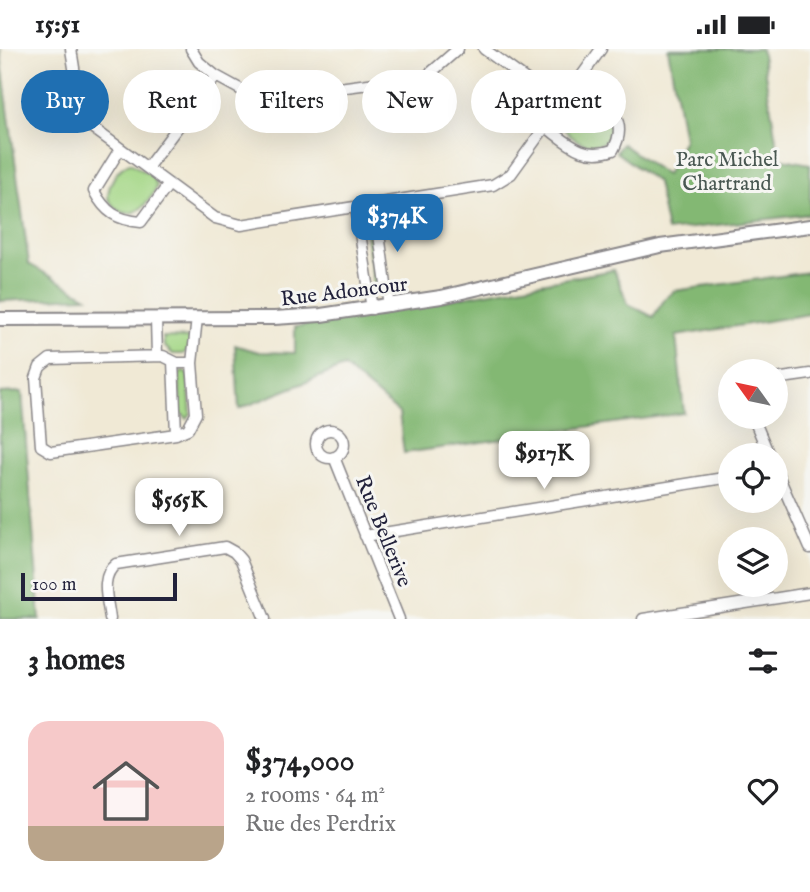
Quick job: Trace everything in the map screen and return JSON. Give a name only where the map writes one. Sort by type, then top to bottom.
[{"type":"street","points":[[71,49],[83,117],[120,149],[227,223],[241,225],[493,185],[510,174],[542,133]]},
{"type":"street","points":[[191,49],[199,62],[209,70]]},
{"type":"street","points":[[221,79],[247,96],[268,99],[427,76],[458,49]]},
{"type":"street","points":[[484,49],[513,70]]},
{"type":"street","points":[[587,70],[601,49]]},
{"type":"street","points":[[148,169],[174,133]]},
{"type":"street","points":[[554,133],[577,151],[589,155],[613,150],[620,133]]},
{"type":"street","points":[[120,149],[94,191],[103,208],[122,221],[141,222],[169,184]]},
{"type":"street","points":[[376,205],[388,306]]},
{"type":"street","points":[[356,208],[372,309]]},
{"type":"street","name":"Rue Adoncour","points":[[0,319],[297,317],[372,309],[660,246],[810,226]]},
{"type":"street","points":[[156,319],[157,356]]},
{"type":"street","points":[[192,363],[157,356],[58,357],[43,363],[36,378],[40,443],[51,453],[176,434],[188,429],[195,418],[192,363],[197,319]]},
{"type":"street","points":[[173,361],[176,434]]},
{"type":"street","points":[[788,377],[810,374]]},
{"type":"street","name":"Rue Bellerive","points":[[334,457],[399,619]]},
{"type":"street","points":[[365,536],[718,479]]},
{"type":"street","points":[[788,498],[810,548]]},
{"type":"street","points":[[110,619],[105,584],[108,573],[117,564],[225,547],[241,560],[265,619]]},
{"type":"street","points":[[643,619],[810,593]]},
{"type":"green space","points":[[0,49],[29,264],[87,297],[0,301]]},
{"type":"green space","name":"Parc Michel Chartrand","points":[[668,49],[761,49],[779,158],[810,164],[810,214],[667,231],[657,182],[616,152],[622,144],[666,175],[684,139]]},
{"type":"green space","points":[[568,133],[612,133],[602,143],[594,145],[578,141]]},
{"type":"green space","points":[[130,163],[152,176],[157,186],[142,208],[128,213],[114,207],[108,198],[114,177]]},
{"type":"green space","points":[[369,220],[372,223],[381,285],[377,289],[374,286],[365,226]]},
{"type":"green space","points":[[614,270],[628,304],[653,317],[674,291],[810,272],[810,314],[676,336],[684,413],[404,453],[399,413],[344,367],[239,409],[235,345],[259,352],[295,353],[295,327]]},
{"type":"green space","points":[[163,337],[192,338],[188,350],[183,354],[173,354],[164,346]]},
{"type":"green space","points":[[183,371],[188,375],[191,414],[187,419],[181,413],[179,375]]},
{"type":"green space","points":[[22,392],[40,619],[0,619],[0,393]]}]
